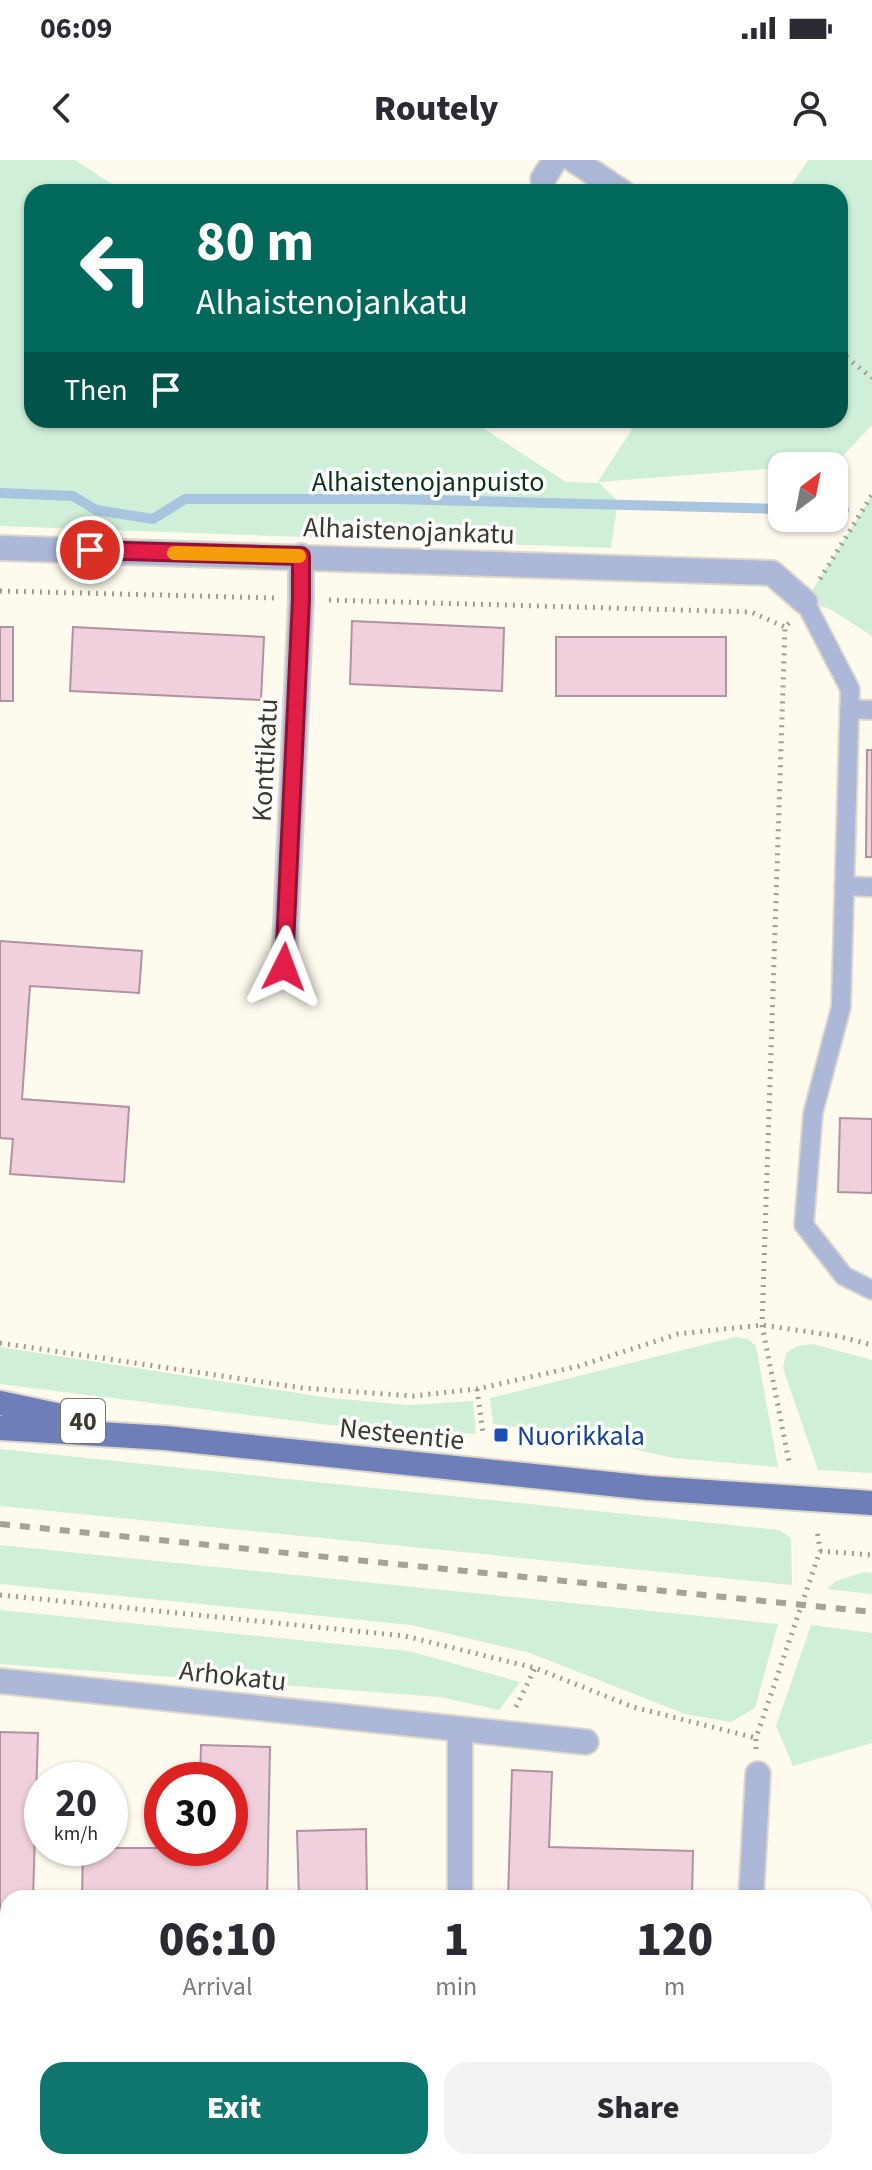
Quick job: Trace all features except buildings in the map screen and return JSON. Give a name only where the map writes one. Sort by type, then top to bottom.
[{"type":"main road","name":"Nesteentie","points":[[0,1403],[165,1438]]},
{"type":"main road","name":"Nesteentie","points":[[0,1428],[165,1438],[649,1488],[872,1503]]},
{"type":"street","points":[[574,160],[610,184]]},
{"type":"street","name":"Alhaistenojankatu","points":[[0,548],[772,573],[805,602]]},
{"type":"street","name":"Konttikatu","points":[[284,967],[301,556]]},
{"type":"street","name":"Arhokatu","points":[[0,1681],[586,1742]]},
{"type":"street","points":[[460,1729],[460,1890]]},
{"type":"street","points":[[751,1890],[758,1774]]},
{"type":"lane","points":[[805,602],[850,689],[841,1007],[813,1113],[804,1225],[844,1276],[872,1290]]},
{"type":"lane","points":[[849,709],[872,710]]},
{"type":"lane","points":[[844,886],[872,887]]},
{"type":"path","points":[[848,358],[872,378]]},
{"type":"path","points":[[789,1462],[762,1325],[785,627],[805,602],[872,495]]},
{"type":"path","points":[[0,591],[751,612],[785,627]]},
{"type":"path","points":[[0,1343],[303,1388],[413,1396],[477,1389],[579,1366],[678,1334],[762,1325],[837,1336],[872,1345]]},
{"type":"path","points":[[477,1389],[483,1433]]},
{"type":"path","points":[[0,1595],[405,1636],[535,1668],[633,1707],[756,1738],[820,1551],[817,1529]]},
{"type":"path","points":[[820,1551],[872,1555]]},
{"type":"path","points":[[503,1733],[535,1668]]},
{"type":"green space","name":"Alhaistenojanpuisto","points":[[0,160],[75,160],[112,184],[24,184],[24,428],[483,428],[566,482],[597,483],[633,428],[848,428],[848,184],[792,184],[808,160],[872,160],[872,425],[846,452],[768,452],[768,469],[598,482],[618,501],[611,548],[0,526]]},
{"type":"green space","points":[[872,495],[872,636],[830,609],[805,602]]},
{"type":"green space","points":[[735,1337],[748,1339],[756,1346],[778,1467],[673,1458],[573,1435],[493,1424],[490,1398]]},
{"type":"green space","points":[[813,1344],[872,1360],[872,1473],[818,1470],[783,1368],[786,1353],[797,1346]]},
{"type":"green space","points":[[0,1347],[330,1398],[409,1405],[473,1401],[476,1434],[329,1425],[0,1384]]},
{"type":"green space","points":[[0,1449],[779,1530],[791,1538],[792,1585],[0,1506]]},
{"type":"green space","points":[[0,1545],[778,1624],[755,1708],[731,1722],[685,1714],[530,1653],[411,1625],[0,1584]]},
{"type":"green space","points":[[864,1572],[872,1573],[872,1594],[827,1589],[836,1581]]},
{"type":"green space","points":[[0,1610],[409,1651],[520,1682],[499,1710],[440,1697],[0,1664]]},
{"type":"green space","points":[[811,1625],[872,1633],[872,1743],[793,1766],[776,1726]]},
{"type":"waterway","points":[[0,493],[73,496],[96,510],[153,519],[185,499],[394,499],[768,509]]},
{"type":"railway","points":[[0,1524],[872,1612]]},
{"type":"slow traffic","points":[[174,553],[299,556]]},
{"type":"place","name":"Nuorikkala","points":[[501,1435]]},
{"type":"route","points":[[90,550],[301,556],[284,967]]}]
